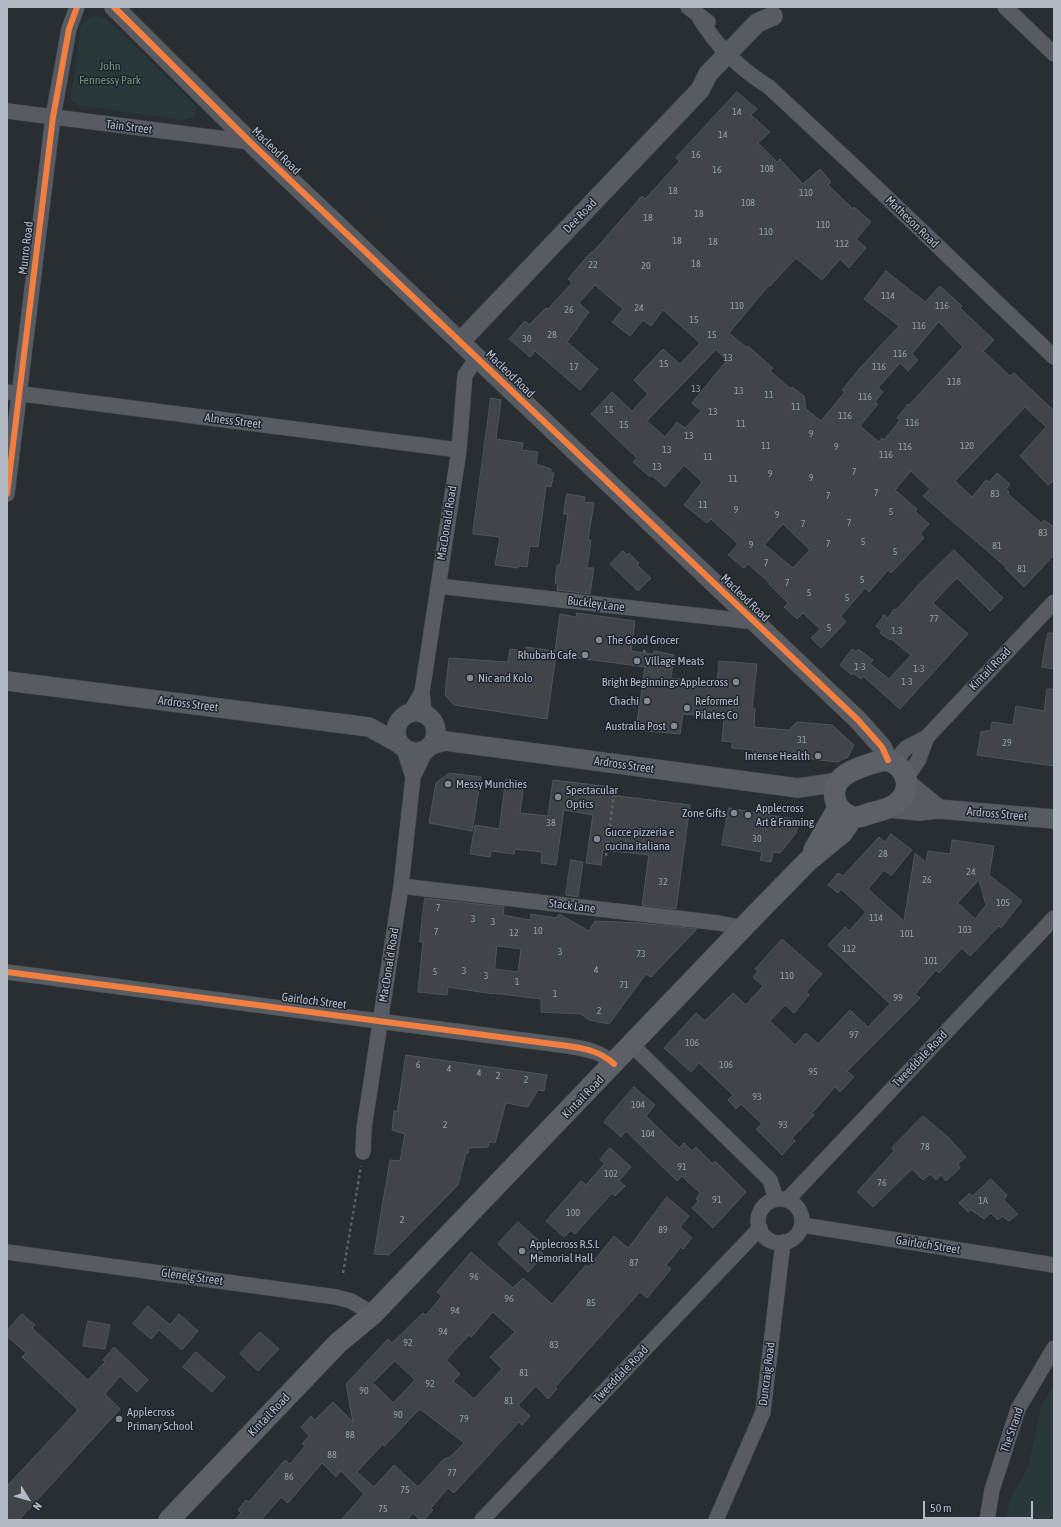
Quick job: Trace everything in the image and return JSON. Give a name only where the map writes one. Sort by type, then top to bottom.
[{"type":"main road","points":[[893,770],[907,791],[902,798],[889,808],[842,810],[834,792],[839,782],[845,775],[893,770]]},
{"type":"main road","name":"Kintail Road","points":[[169,1520],[338,1343],[373,1314],[808,861],[842,810]]},
{"type":"main road","name":"Kintail Road","points":[[186,1520],[349,1353],[373,1314]]},
{"type":"street","name":"Munro Road","points":[[7,494],[13,393],[53,117],[69,29],[77,7]]},
{"type":"street","name":"Macleod Road","points":[[114,7],[250,142],[858,720],[893,770]]},
{"type":"street","name":"Matheson Road","points":[[688,7],[699,18],[713,26],[753,77],[769,87],[1054,357]]},
{"type":"street","points":[[1005,7],[1054,54]]},
{"type":"street","name":"Dee Road","points":[[460,342],[700,90],[708,74],[735,54],[757,23],[777,12]]},
{"type":"street","name":"Tain Street","points":[[7,111],[250,142]]},
{"type":"street","name":"MacDonald Road","points":[[413,714],[422,692],[459,450],[465,374],[477,358]]},
{"type":"street","name":"Alness Street","points":[[13,393],[459,450]]},
{"type":"street","name":"Buckley Lane","points":[[438,586],[755,622]]},
{"type":"street","name":"Kintail Road","points":[[893,770],[919,759],[927,737],[1054,602]]},
{"type":"street","name":"Ardross Street","points":[[7,681],[369,727],[401,746]]},
{"type":"street","points":[[413,714],[430,717],[435,741],[415,753],[401,746],[396,728],[413,714]]},
{"type":"street","name":"Ardross Street","points":[[369,727],[413,714]]},
{"type":"street","name":"MacDonald Road","points":[[363,1152],[364,1128],[401,886],[413,777],[435,741]]},
{"type":"street","name":"Ardross Street","points":[[435,741],[790,786],[839,782]]},
{"type":"street","name":"MacDonald Road","points":[[401,746],[413,777]]},
{"type":"street","points":[[893,770],[939,809]]},
{"type":"street","name":"Ardross Street","points":[[802,786],[842,810]]},
{"type":"street","name":"Ardross Street","points":[[889,808],[919,811],[939,809],[1054,819]]},
{"type":"street","name":"Stack Lane","points":[[401,886],[719,923],[743,928]]},
{"type":"street","name":"Tweeddale Road","points":[[781,1200],[1054,918]]},
{"type":"street","name":"Gairloch Street","points":[[7,972],[568,1046],[597,1051],[606,1056],[614,1064]]},
{"type":"street","points":[[632,1045],[770,1180],[781,1200],[797,1206],[801,1212],[802,1224],[795,1236],[783,1242],[769,1239],[760,1228],[759,1221],[763,1207],[781,1200]]},
{"type":"street","name":"Gairloch Street","points":[[802,1224],[1054,1265]]},
{"type":"street","name":"Tweeddale Road","points":[[482,1520],[760,1228]]},
{"type":"street","name":"Duncraig Road","points":[[716,1520],[763,1412],[783,1242]]},
{"type":"street","name":"Glenelg Street","points":[[7,1252],[336,1297],[351,1301],[373,1314]]},
{"type":"street","name":"The Strand","points":[[987,1520],[992,1490],[1018,1409],[1054,1348]]},
{"type":"path","points":[[644,652],[645,647]]},
{"type":"path","points":[[606,856],[615,786]]},
{"type":"path","points":[[343,1273],[363,1152]]},
{"type":"green space","name":"John Fennessy Park","points":[[94,15],[106,18],[196,106],[194,117],[183,120],[78,105],[72,101],[71,94],[81,25]]},
{"type":"green space","points":[[1054,1385],[1054,1520],[1006,1520],[1010,1500],[1028,1467],[1041,1406]]},
{"type":"building","points":[[737,92],[757,109],[751,115],[770,132],[758,143],[777,162],[780,159],[803,184],[820,169],[831,182],[828,185],[853,209],[854,207],[871,222],[856,239],[866,248],[849,268],[840,259],[822,280],[796,258],[770,286],[769,285],[729,333],[747,348],[748,346],[773,368],[770,371],[791,389],[792,387],[804,396],[806,409],[821,421],[845,392],[842,390],[899,326],[864,299],[886,271],[925,302],[940,286],[962,306],[960,308],[994,340],[983,351],[1010,376],[1014,373],[1054,411],[1054,480],[1048,485],[1020,456],[1046,427],[1025,407],[955,481],[972,497],[986,480],[989,482],[997,473],[1010,484],[1006,489],[1009,492],[1008,494],[1041,523],[1044,520],[1054,527],[1054,555],[1024,587],[1005,568],[1006,567],[923,496],[930,489],[911,471],[895,490],[917,509],[915,511],[929,524],[920,534],[924,538],[891,573],[888,570],[869,592],[865,588],[841,616],[846,622],[821,648],[811,638],[820,629],[803,613],[797,619],[784,607],[788,603],[769,584],[770,583],[748,564],[744,568],[728,555],[738,544],[711,519],[707,523],[684,505],[702,482],[684,465],[665,487],[651,475],[650,477],[633,462],[637,458],[591,414],[612,392],[632,411],[648,394],[634,380],[663,349],[680,364],[700,343],[663,310],[651,326],[643,320],[630,336],[612,322],[623,309],[595,285],[579,303],[589,312],[567,342],[598,369],[580,390],[535,351],[530,357],[509,339],[525,321],[529,325],[546,308],[548,309],[572,283],[568,279],[642,196],[645,199],[680,161],[676,158]],"holes":[[[939,322],[963,347],[909,405],[908,404],[897,418],[900,420],[884,440],[882,438],[879,442],[860,426],[878,404],[875,402],[883,392],[878,388],[900,363],[908,371],[918,360],[912,354]],[[716,350],[727,360],[692,403],[701,411],[685,428],[677,422],[665,437],[647,421]],[[783,524],[810,550],[793,568],[765,545]]]},
{"type":"building","points":[[491,398],[501,400],[496,439],[523,443],[522,450],[538,452],[536,464],[551,469],[551,473],[554,473],[551,487],[546,486],[538,547],[530,546],[527,567],[519,566],[518,568],[495,565],[500,537],[473,534]]},
{"type":"building","points":[[567,494],[585,497],[584,502],[594,503],[588,540],[591,540],[587,568],[594,568],[590,594],[557,590],[558,583],[555,583],[557,565],[560,565],[568,514],[564,514]]},
{"type":"building","points":[[954,550],[1003,598],[990,611],[957,578],[933,603],[968,634],[900,709],[863,676],[861,679],[853,673],[852,675],[840,665],[852,649],[856,652],[858,649],[873,660],[870,664],[889,679],[911,655],[891,639],[890,640],[880,633],[882,631],[876,626],[884,615],[888,618],[894,609],[896,610],[923,580]]},
{"type":"building","points":[[623,551],[627,555],[629,553],[639,563],[637,565],[651,578],[638,591],[610,564]]},
{"type":"building","points":[[577,613],[635,621],[631,651],[653,654],[654,651],[674,655],[671,678],[717,684],[719,661],[757,664],[752,708],[755,709],[754,727],[789,730],[797,722],[832,725],[854,745],[848,757],[837,762],[732,748],[732,742],[722,741],[724,718],[683,714],[680,734],[636,730],[645,667],[556,655],[547,719],[454,705],[445,695],[449,658],[508,662],[510,649],[525,651],[526,647],[555,651],[560,614],[576,617]]},
{"type":"building","points":[[1048,633],[1054,633],[1054,669],[1042,667]]},
{"type":"building","points":[[1047,689],[1054,689],[1054,766],[977,755],[981,732],[991,730],[992,722],[1013,725],[1016,706],[1044,711]]},
{"type":"building","points":[[450,773],[481,777],[472,831],[429,823],[436,783]]},
{"type":"building","points":[[506,779],[524,782],[520,813],[548,816],[553,780],[612,787],[611,795],[690,805],[676,909],[642,905],[649,855],[603,850],[601,865],[586,863],[593,815],[564,810],[556,865],[541,863],[542,852],[515,849],[514,854],[491,851],[490,857],[470,854],[475,825],[499,829]]},
{"type":"building","points":[[729,808],[799,820],[796,833],[780,853],[773,852],[771,862],[760,860],[762,852],[722,845]]},
{"type":"building","points":[[891,834],[912,850],[891,876],[884,870],[868,889],[904,921],[915,853],[926,862],[928,851],[950,854],[952,840],[994,846],[989,875],[1022,901],[1001,928],[999,926],[970,956],[962,948],[939,973],[936,970],[915,994],[920,998],[847,1071],[854,1077],[840,1092],[835,1087],[812,1113],[814,1115],[792,1138],[795,1141],[782,1155],[756,1129],[762,1124],[741,1104],[736,1109],[728,1100],[733,1095],[699,1063],[691,1072],[664,1048],[696,1013],[705,1021],[733,993],[746,1005],[763,986],[753,977],[758,971],[755,969],[782,939],[822,974],[806,992],[809,995],[794,1013],[785,1005],[770,1021],[795,1045],[806,1033],[818,1044],[850,1010],[868,1027],[890,1004],[828,945],[845,927],[849,931],[866,912],[841,889],[838,893],[828,885],[838,873],[843,876],[879,837],[885,842]],"holes":[[[979,880],[986,905],[975,919],[958,903]]]},
{"type":"building","points":[[571,860],[583,862],[578,897],[566,895]]},
{"type":"building","points":[[425,898],[504,907],[503,915],[530,920],[531,914],[556,918],[559,914],[589,931],[595,921],[640,923],[697,929],[651,977],[646,974],[609,1024],[589,1020],[581,1014],[541,1012],[541,999],[448,987],[447,995],[418,992],[423,942],[420,942]],"holes":[[[497,946],[521,949],[518,972],[495,969]]]},
{"type":"building","points":[[406,1055],[547,1075],[544,1091],[538,1090],[528,1107],[506,1103],[495,1143],[489,1142],[488,1147],[469,1148],[468,1153],[466,1153],[458,1185],[389,1255],[374,1254],[390,1160],[400,1161],[405,1134],[392,1130],[394,1111],[397,1111]]},
{"type":"building","points":[[634,1087],[655,1105],[646,1116],[679,1148],[684,1143],[692,1151],[696,1147],[713,1164],[715,1161],[746,1192],[713,1228],[692,1208],[698,1201],[696,1199],[700,1193],[682,1176],[677,1181],[626,1131],[621,1137],[604,1122]]},
{"type":"building","points":[[923,1116],[948,1137],[966,1157],[958,1164],[960,1168],[946,1181],[941,1175],[936,1180],[930,1174],[923,1180],[912,1169],[873,1207],[857,1192],[894,1151],[892,1148]]},
{"type":"building","points":[[610,1148],[631,1167],[619,1181],[625,1186],[615,1196],[612,1193],[575,1234],[571,1230],[564,1237],[546,1221],[581,1181],[586,1185],[605,1163],[600,1160]]},
{"type":"building","points":[[991,1179],[1007,1195],[1004,1200],[1018,1214],[1009,1221],[1002,1216],[998,1220],[991,1213],[984,1219],[971,1210],[968,1212],[959,1203],[970,1193],[972,1196]]},
{"type":"building","points":[[667,1197],[689,1216],[680,1227],[692,1238],[683,1249],[681,1247],[666,1265],[671,1269],[647,1298],[640,1292],[555,1387],[557,1389],[548,1399],[536,1386],[518,1405],[530,1416],[522,1425],[519,1422],[454,1493],[448,1488],[431,1508],[433,1510],[424,1520],[420,1520],[413,1513],[407,1520],[341,1520],[364,1494],[341,1471],[336,1477],[322,1463],[288,1503],[281,1497],[261,1520],[235,1520],[241,1513],[238,1510],[246,1500],[249,1502],[285,1460],[290,1464],[305,1446],[302,1444],[309,1436],[301,1427],[311,1416],[315,1420],[333,1402],[353,1422],[346,1384],[388,1339],[392,1343],[423,1313],[426,1315],[442,1296],[437,1292],[471,1252],[513,1288],[523,1278],[552,1304],[586,1265],[589,1267],[614,1236],[628,1248]],"holes":[[[493,1312],[515,1332],[490,1357],[502,1369],[474,1399],[453,1381],[460,1374],[446,1360],[469,1335],[471,1337]],[[395,1361],[415,1380],[393,1403],[373,1383]],[[420,1409],[464,1443],[450,1457],[444,1459],[418,1487],[394,1465],[374,1487],[357,1472],[383,1444],[384,1446]]]},
{"type":"building","name":"Applecross R.S.L Memorial Hall","points":[[518,1222],[539,1241],[534,1246],[544,1255],[528,1272],[498,1244]]},
{"type":"building","points":[[148,1306],[170,1325],[179,1314],[198,1331],[182,1350],[159,1330],[151,1339],[133,1324]]},
{"type":"building","points":[[22,1314],[35,1325],[32,1328],[88,1380],[105,1362],[103,1360],[114,1347],[148,1380],[137,1392],[120,1376],[105,1394],[120,1409],[19,1520],[7,1520],[7,1486],[78,1410],[22,1357],[26,1353],[7,1336],[7,1331]]},
{"type":"building","points":[[88,1321],[110,1325],[105,1349],[83,1346]]},
{"type":"building","points":[[260,1332],[279,1349],[258,1371],[240,1354]]},
{"type":"building","points":[[196,1352],[225,1377],[212,1392],[183,1367]]},
{"type":"cycle path","points":[[7,494],[53,117],[69,29],[77,7]]},
{"type":"cycle path","points":[[114,7],[250,142],[858,720],[882,747],[888,760]]},
{"type":"cycle path","points":[[7,972],[568,1046],[598,1053],[614,1064]]},
{"type":"place","name":"The Good Grocer","points":[[599,640]]},
{"type":"place","name":"Rhubarb Cafe","points":[[585,655]]},
{"type":"place","name":"Village Meats","points":[[637,661]]},
{"type":"place","name":"Nic and Kolo","points":[[470,678]]},
{"type":"place","name":"Bright Beginnings Applecross","points":[[736,682]]},
{"type":"place","name":"Chachi","points":[[647,701]]},
{"type":"place","name":"Reformed Pilates Co","points":[[687,708]]},
{"type":"place","name":"Australia Post","points":[[674,726]]},
{"type":"place","name":"Intense Health","points":[[818,756]]},
{"type":"place","name":"Messy Munchies","points":[[448,784]]},
{"type":"place","name":"Spectacular Optics","points":[[558,797]]},
{"type":"place","name":"Zone Gifts","points":[[734,813]]},
{"type":"place","name":"Applecross Art & Framing","points":[[748,815]]},
{"type":"place","name":"Gucce pizzeria e cucina italiana","points":[[597,839]]},
{"type":"place","name":"Applecross R.S.L Memorial Hall","points":[[522,1251]]},
{"type":"place","name":"Applecross Primary School","points":[[119,1419]]}]
